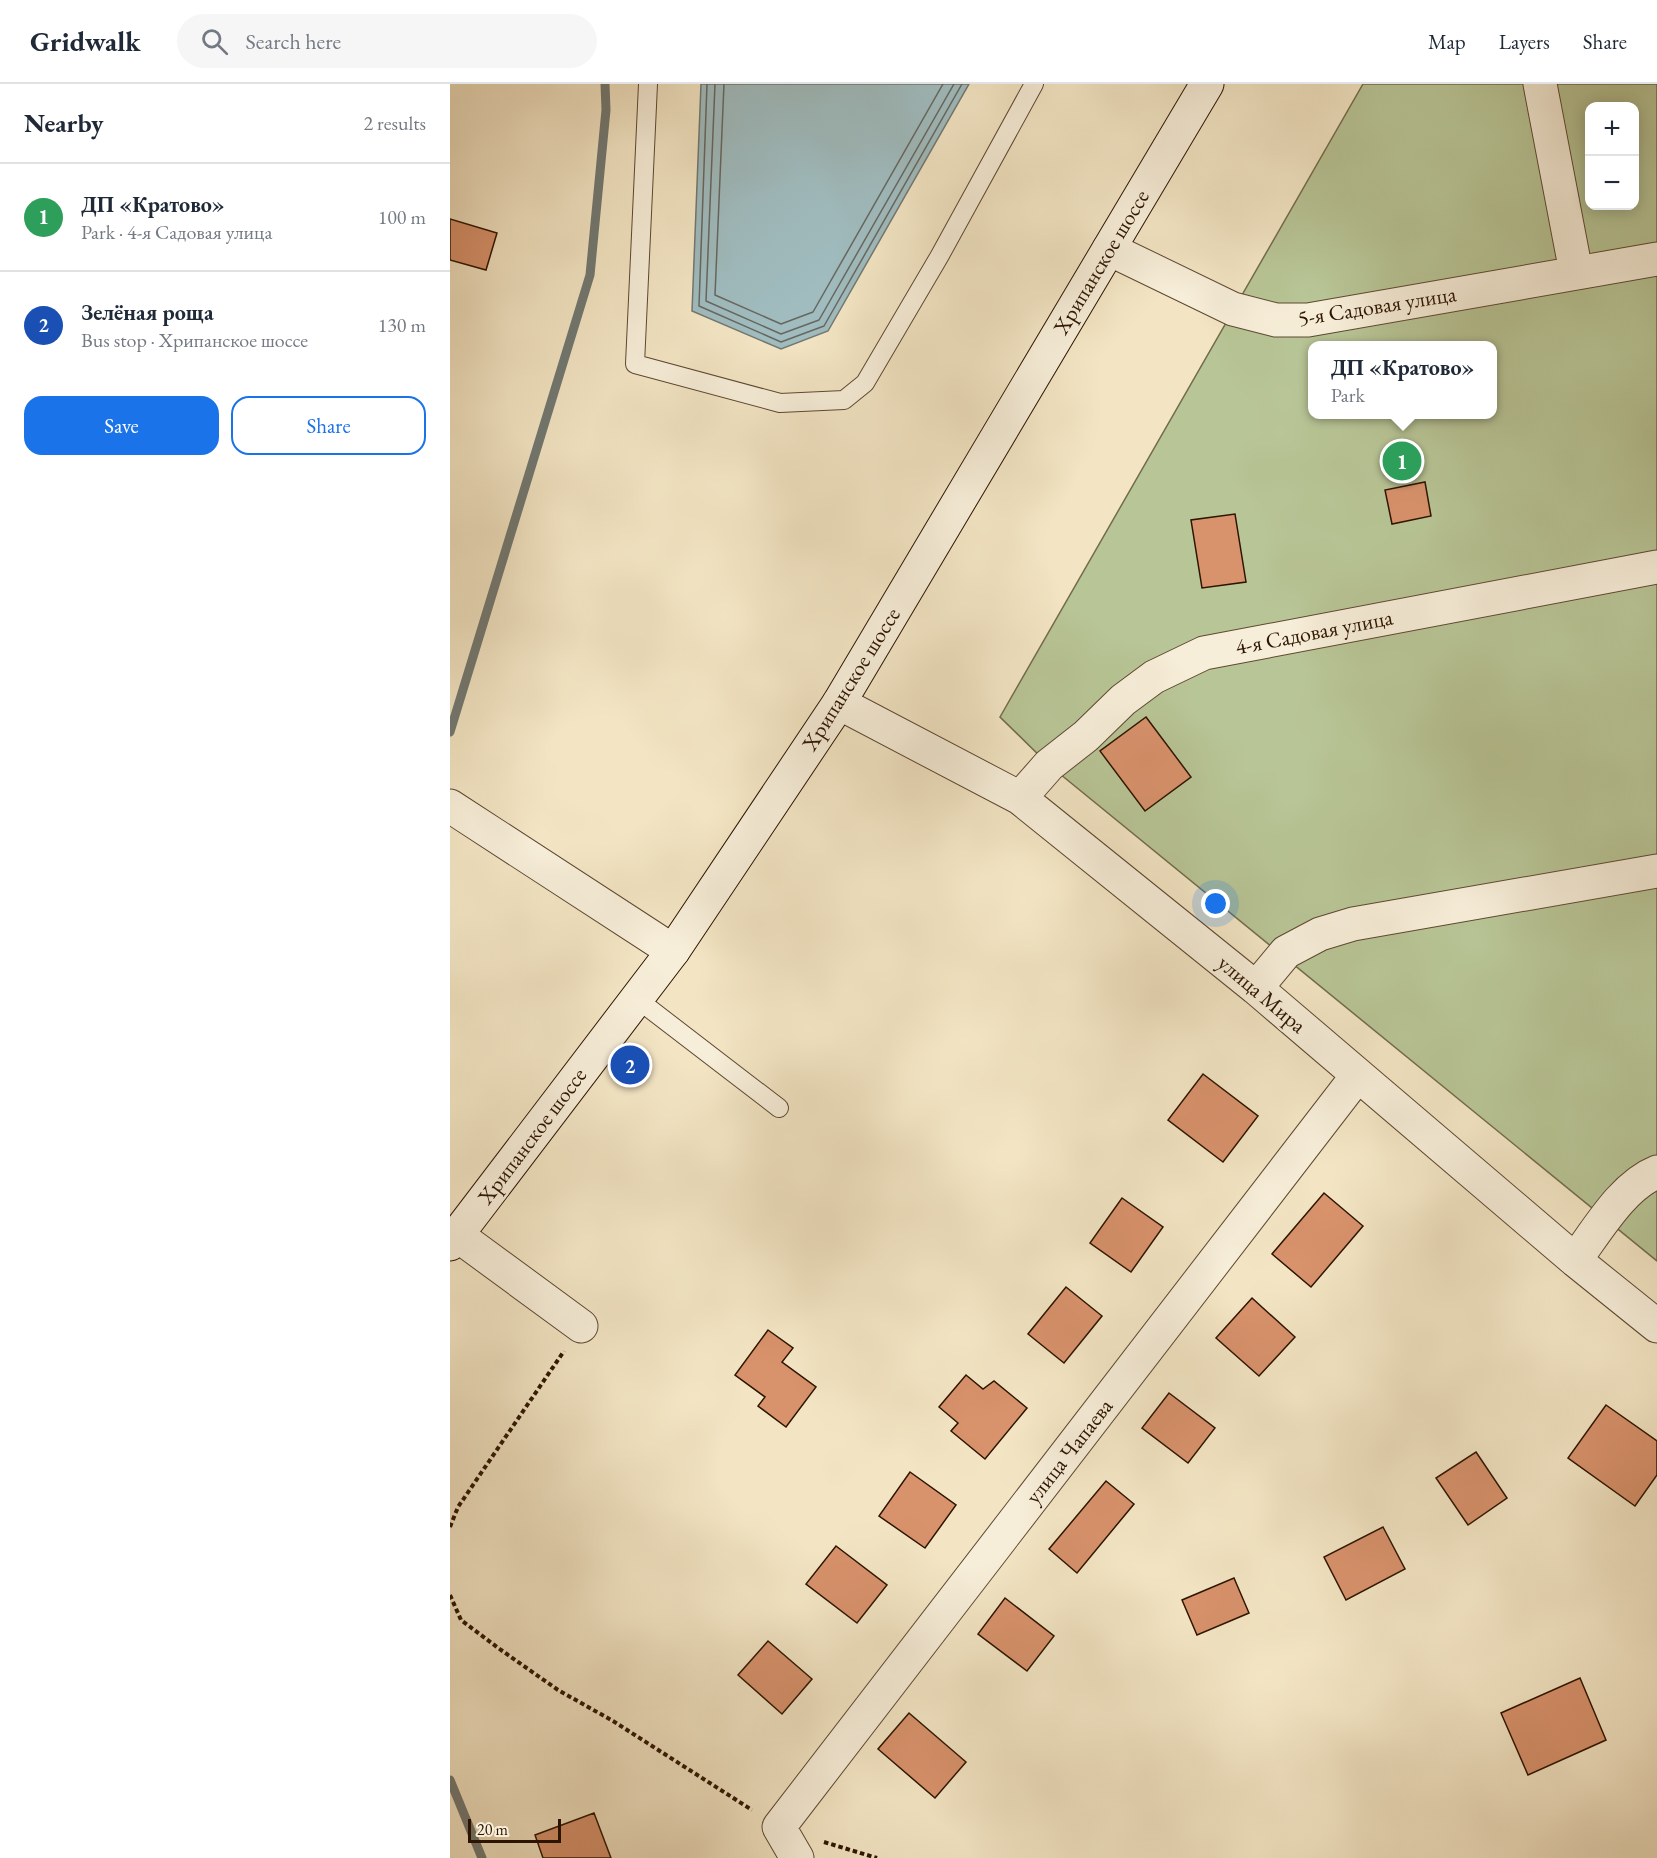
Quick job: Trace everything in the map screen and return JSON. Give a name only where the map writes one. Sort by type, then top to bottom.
[{"type":"street","name":"Хрипанское шоссе","points":[[453,1239],[673,951],[839,703],[1207,84]]},
{"type":"street","points":[[1540,84],[1576,272]]},
{"type":"street","name":"5-я Садовая улица","points":[[1109,249],[1233,309],[1276,320],[1308,320],[1657,259]]},
{"type":"street","name":"4-я Садовая улица","points":[[1020,798],[1049,765],[1086,736],[1123,700],[1154,677],[1204,653],[1657,567]]},
{"type":"street","name":"улица Мира","points":[[839,703],[1020,798],[1256,988],[1575,1260],[1657,1326]]},
{"type":"street","points":[[457,811],[673,951]]},
{"type":"street","points":[[1256,988],[1286,952],[1320,934],[1353,924],[1657,871]]},
{"type":"street","name":"улица Чапаева","points":[[797,1858],[779,1827],[1358,1075]]},
{"type":"street","points":[[1575,1260],[1629,1190],[1645,1177],[1657,1172]]},
{"type":"street","points":[[453,1239],[581,1326]]},
{"type":"lane","points":[[648,84],[635,363],[780,403],[844,400],[865,383],[939,257],[1034,84]]},
{"type":"lane","points":[[637,999],[779,1108]]},
{"type":"path","points":[[450,1527],[458,1507],[581,1326]]},
{"type":"path","points":[[450,1595],[461,1620],[501,1650],[558,1690],[684,1768]]},
{"type":"green space","points":[[1363,84],[1657,84],[1657,1261],[1049,765],[1000,717]]},
{"type":"water","points":[[701,84],[969,84],[828,331],[781,349],[692,311]]},
{"type":"building","points":[[450,219],[497,233],[486,270],[450,260]]},
{"type":"building","points":[[1425,482],[1431,516],[1392,524],[1385,490]]},
{"type":"building","points":[[1235,514],[1246,582],[1202,588],[1191,520]]},
{"type":"building","points":[[1146,717],[1191,777],[1145,811],[1100,751]]},
{"type":"building","points":[[1203,1074],[1258,1116],[1223,1162],[1168,1120]]},
{"type":"building","points":[[1324,1193],[1363,1226],[1311,1287],[1272,1254]]},
{"type":"building","points":[[1122,1198],[1163,1227],[1131,1272],[1090,1243]]},
{"type":"building","points":[[1066,1287],[1102,1316],[1064,1363],[1028,1334]]},
{"type":"building","points":[[1252,1298],[1295,1337],[1259,1376],[1216,1338]]},
{"type":"building","points":[[768,1330],[793,1348],[782,1362],[816,1387],[786,1427],[758,1406],[765,1397],[735,1375]]},
{"type":"building","points":[[966,1375],[983,1389],[994,1381],[1027,1408],[985,1459],[951,1431],[958,1423],[939,1407]]},
{"type":"building","points":[[1169,1393],[1215,1428],[1188,1463],[1142,1428]]},
{"type":"building","points":[[1606,1405],[1657,1441],[1657,1475],[1635,1506],[1568,1458]]},
{"type":"building","points":[[1476,1452],[1507,1498],[1468,1525],[1436,1478]]},
{"type":"building","points":[[910,1472],[956,1505],[925,1548],[879,1516]]},
{"type":"building","points":[[1106,1481],[1134,1504],[1077,1573],[1049,1549]]},
{"type":"building","points":[[1383,1527],[1405,1569],[1346,1600],[1324,1557]]},
{"type":"building","points":[[836,1546],[887,1585],[857,1623],[806,1584]]},
{"type":"building","points":[[1234,1578],[1249,1613],[1197,1635],[1182,1600]]},
{"type":"building","points":[[1005,1598],[1054,1636],[1027,1671],[978,1634]]},
{"type":"building","points":[[768,1641],[812,1679],[782,1714],[738,1675]]},
{"type":"building","points":[[1580,1678],[1606,1740],[1528,1775],[1501,1713]]},
{"type":"building","points":[[909,1713],[966,1762],[935,1798],[878,1749]]},
{"type":"building","points":[[594,1813],[611,1858],[543,1858],[535,1835]]},
{"type":"waterway","points":[[450,732],[590,275],[606,110],[605,84]]},
{"type":"waterway","points":[[450,1780],[482,1858]]},
{"type":"place","name":"ДП «Кратово»","points":[[1402,461]]},
{"type":"place","name":"Зелёная роща","points":[[630,1065]]}]
